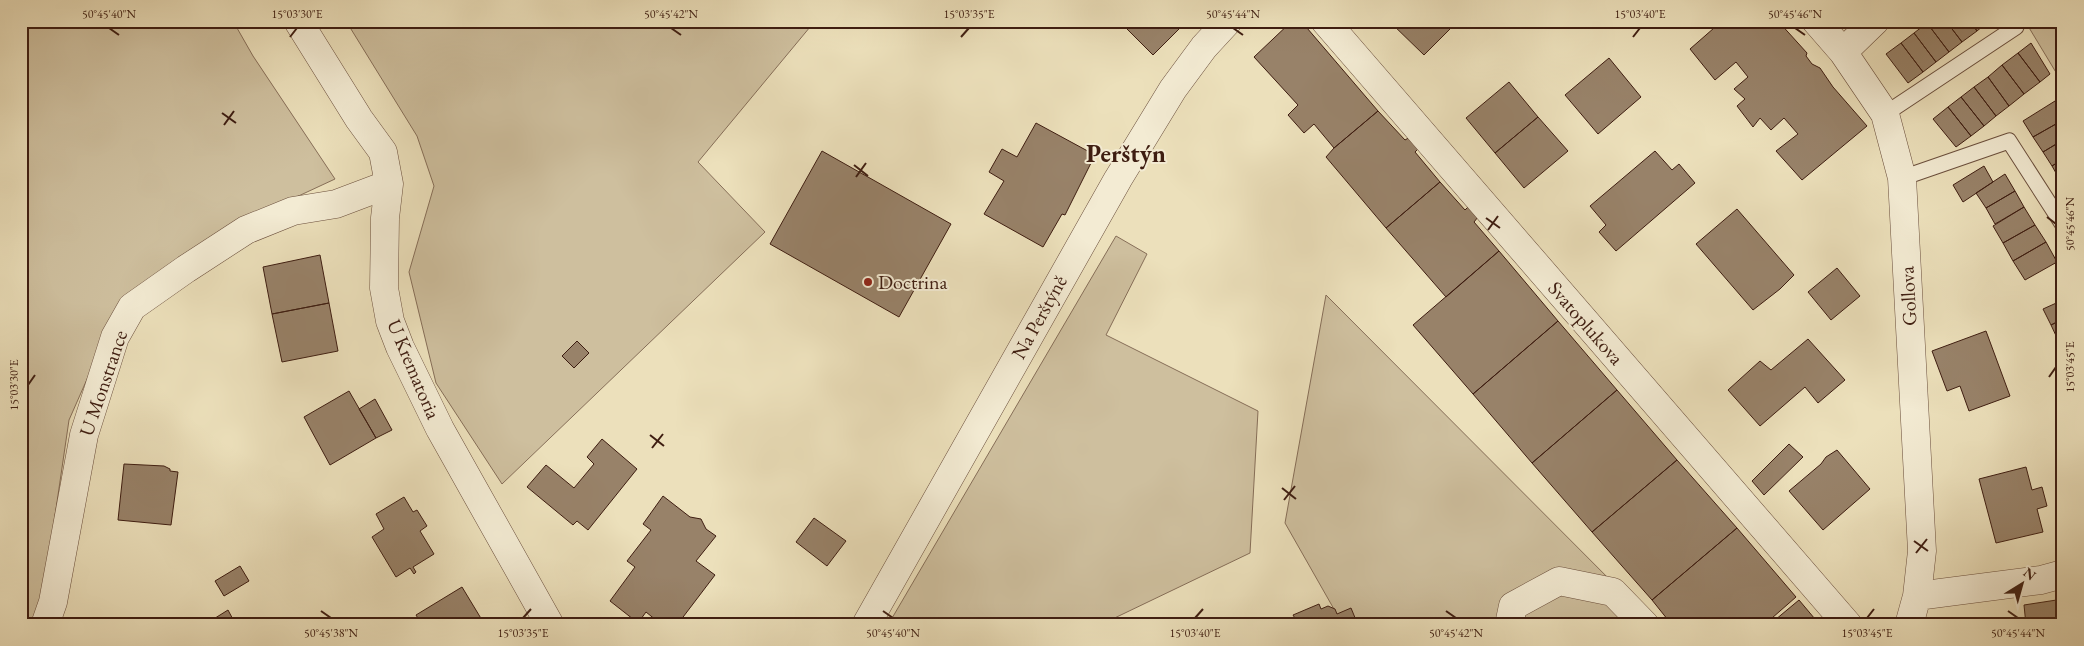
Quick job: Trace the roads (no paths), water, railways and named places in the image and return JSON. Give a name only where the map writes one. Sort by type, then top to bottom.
[{"type":"street","name":"U Krematoria","points":[[298,21],[359,119],[383,152],[389,184],[385,218],[384,288],[390,321],[397,339],[440,429],[550,625]]},
{"type":"street","name":"Na Perštýně","points":[[866,625],[1109,194],[1173,89],[1204,46],[1228,21]]},
{"type":"street","name":"Svatoplukova","points":[[1325,21],[1848,625]]},
{"type":"street","name":"Gollova","points":[[1816,21],[1843,52],[1885,114],[1902,178],[1922,551],[1917,596],[1909,625]]},
{"type":"street","points":[[1843,52],[1875,21]]},
{"type":"street","name":"U Monstrance","points":[[45,625],[53,602],[84,435],[115,337],[132,307],[246,230],[293,211],[336,204],[389,184]]},
{"type":"street","points":[[1917,596],[2041,580],[2063,574]]},
{"type":"street","points":[[1509,625],[1513,606],[1559,581],[1613,592],[1644,625]]},
{"type":"lane","points":[[1885,114],[2016,27]]},
{"type":"lane","points":[[1902,178],[2009,141],[2063,224]]},
{"type":"place","name":"Doctrina","points":[[868,282]]},
{"type":"district","name":"Perštýn","points":[[1126,153]]}]
